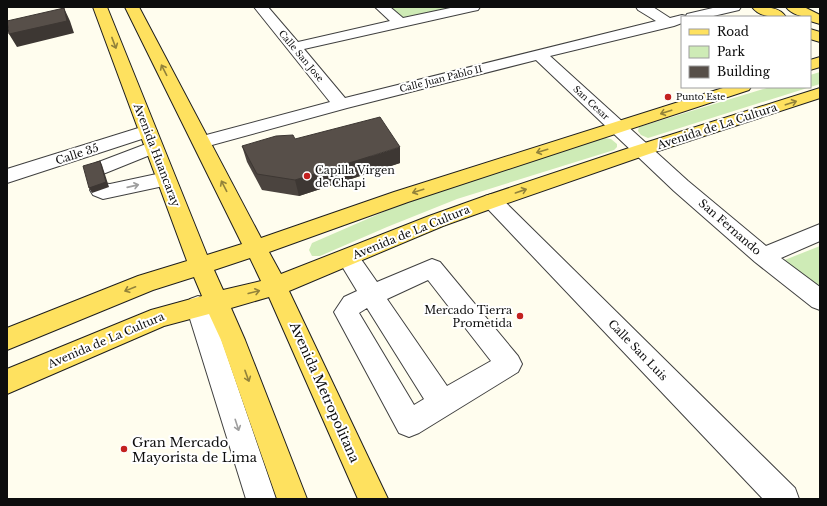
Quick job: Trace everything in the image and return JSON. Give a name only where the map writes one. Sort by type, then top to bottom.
[{"type":"main road","name":"Avenida Huancaray","points":[[100,7],[200,265],[207,304]]},
{"type":"main road","points":[[132,7],[276,286]]},
{"type":"main road","points":[[759,7],[777,16]]},
{"type":"main road","points":[[793,7],[820,20]]},
{"type":"main road","points":[[811,34],[820,38]]},
{"type":"main road","points":[[7,339],[146,283],[514,160],[740,88]]},
{"type":"main road","name":"Avenida de La Cultura","points":[[7,382],[160,317],[276,286],[436,221],[492,201],[642,150],[820,94]]},
{"type":"main road","name":"Avenida Metropolitana","points":[[276,286],[373,499]]},
{"type":"main road","points":[[207,304],[233,340],[292,499]]},
{"type":"street","name":"Calle San Jose","points":[[261,7],[341,104]]},
{"type":"street","points":[[382,7],[400,23]]},
{"type":"street","points":[[294,47],[473,7]]},
{"type":"street","points":[[643,7],[676,21]]},
{"type":"street","points":[[696,16],[734,7]]},
{"type":"street","name":"Calle Juan Pablo II","points":[[201,142],[341,104],[676,21]]},
{"type":"street","name":"San Cesar","points":[[540,55],[642,150]]},
{"type":"street","name":"Calle 35","points":[[7,176],[90,150],[151,139]]},
{"type":"street","points":[[90,150],[98,168],[151,139]]},
{"type":"street","name":"San Fernando","points":[[642,150],[763,256],[820,300]]},
{"type":"street","points":[[100,190],[103,192],[110,192],[166,179]]},
{"type":"street","name":"Calle San Luis","points":[[492,201],[784,499]]},
{"type":"street","points":[[763,256],[820,232]]},
{"type":"street","points":[[348,258],[443,404]]},
{"type":"street","points":[[432,268],[509,364],[409,423],[346,312],[352,304],[371,294],[432,268]]},
{"type":"street","points":[[207,304],[261,499]]},
{"type":"green space","points":[[388,7],[457,7],[401,19]]},
{"type":"green space","points":[[820,72],[820,84],[811,87],[811,75]]},
{"type":"green space","points":[[767,88],[807,88],[648,138],[641,135],[638,131],[639,127]]},
{"type":"green space","points":[[605,138],[611,139],[617,144],[617,147],[614,150],[457,199],[320,256],[312,256],[309,250],[312,243],[434,190]]},
{"type":"green space","points":[[820,246],[820,291],[782,261]]},
{"type":"building","points":[[64,8],[67,21],[9,34],[7,21]]},
{"type":"building","points":[[380,117],[400,147],[295,180],[257,174],[242,146],[276,136],[293,135],[295,139]]},
{"type":"building","points":[[100,161],[106,182],[89,188],[83,166]]},
{"type":"place","name":"Punto Este","points":[[668,97]]},
{"type":"place","name":"Capilla Virgen de Chapi","points":[[307,176]]},
{"type":"place","name":"Mercado Tierra Prometida","points":[[520,316]]},
{"type":"place","name":"Gran Mercado Mayorista de Lima","points":[[124,449]]}]
